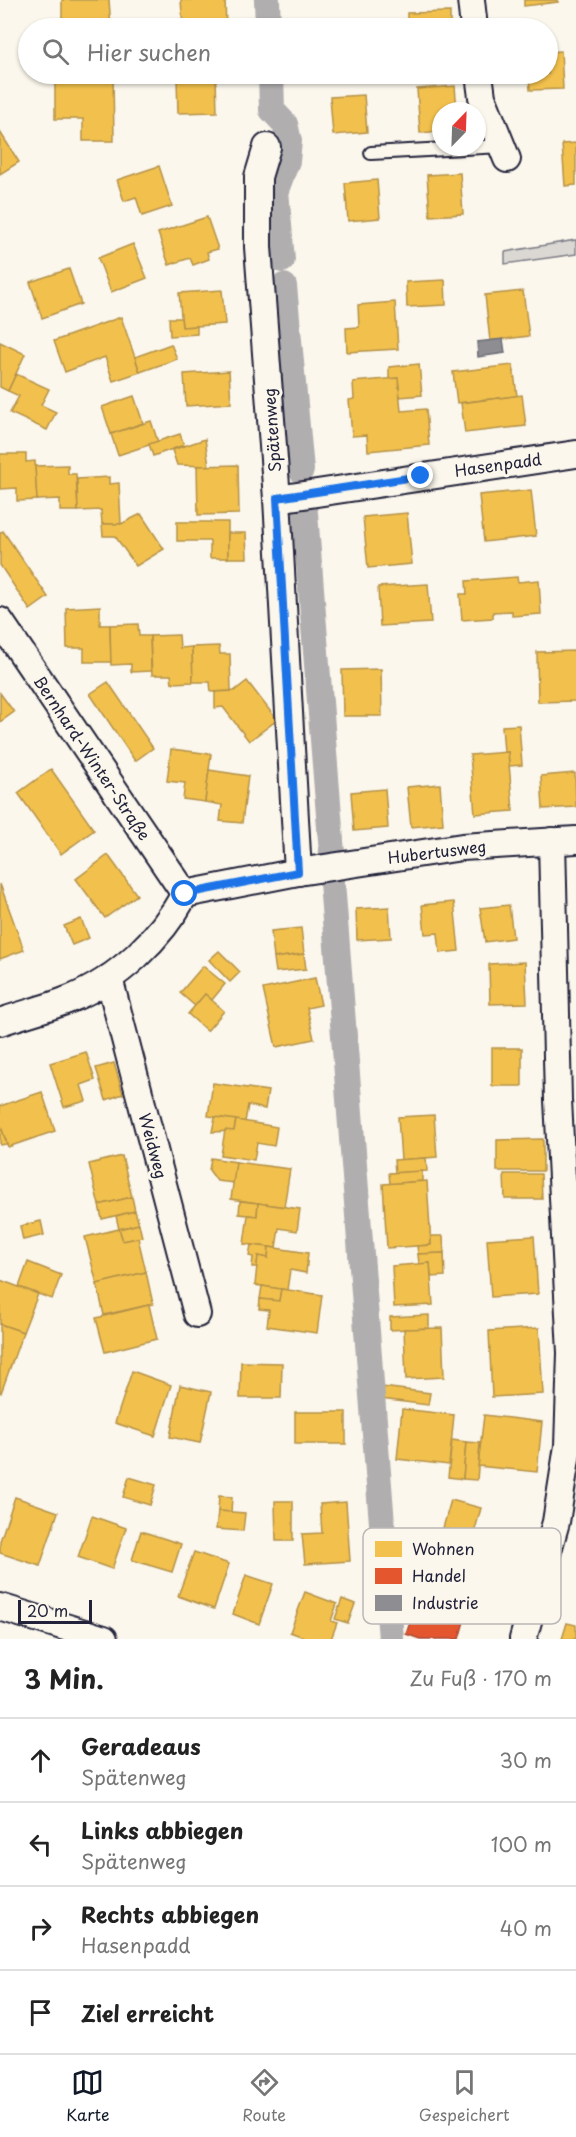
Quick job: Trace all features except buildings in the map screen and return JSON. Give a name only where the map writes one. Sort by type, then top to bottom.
[{"type":"street","points":[[471,0],[473,18]]},
{"type":"street","points":[[480,84],[482,97],[504,152]]},
{"type":"street","name":"Spätenweg","points":[[267,147],[258,177],[258,247],[277,498],[298,872]]},
{"type":"street","name":"Hasenpadd","points":[[277,498],[576,454]]},
{"type":"street","name":"Bernhard-Winter-Straße","points":[[0,621],[185,894]]},
{"type":"street","points":[[554,1528],[568,1446],[571,1353],[558,1100],[564,840]]},
{"type":"street","name":"Hubertusweg","points":[[298,872],[462,846],[564,840]]},
{"type":"street","points":[[0,1022],[71,998],[109,978],[171,919],[185,894],[298,872]]},
{"type":"street","name":"Weidweg","points":[[109,978],[197,1314]]},
{"type":"street","points":[[0,1607],[104,1639]]},
{"type":"street","points":[[523,1639],[527,1624]]},
{"type":"lane","points":[[371,153],[504,152]]},
{"type":"shaded area","points":[[576,240],[576,254],[505,264],[505,252]]},
{"type":"waterway","points":[[267,0],[268,18]]},
{"type":"waterway","points":[[271,84],[272,110],[285,124],[289,141],[287,161],[276,190],[282,260]]},
{"type":"waterway","points":[[284,286],[301,470]]},
{"type":"waterway","points":[[305,513],[332,853]]},
{"type":"waterway","points":[[332,882],[382,1528]]},
{"type":"waterway","points":[[390,1624],[391,1639]]},
{"type":"route","points":[[185,894],[298,872],[277,498],[421,476]]}]
